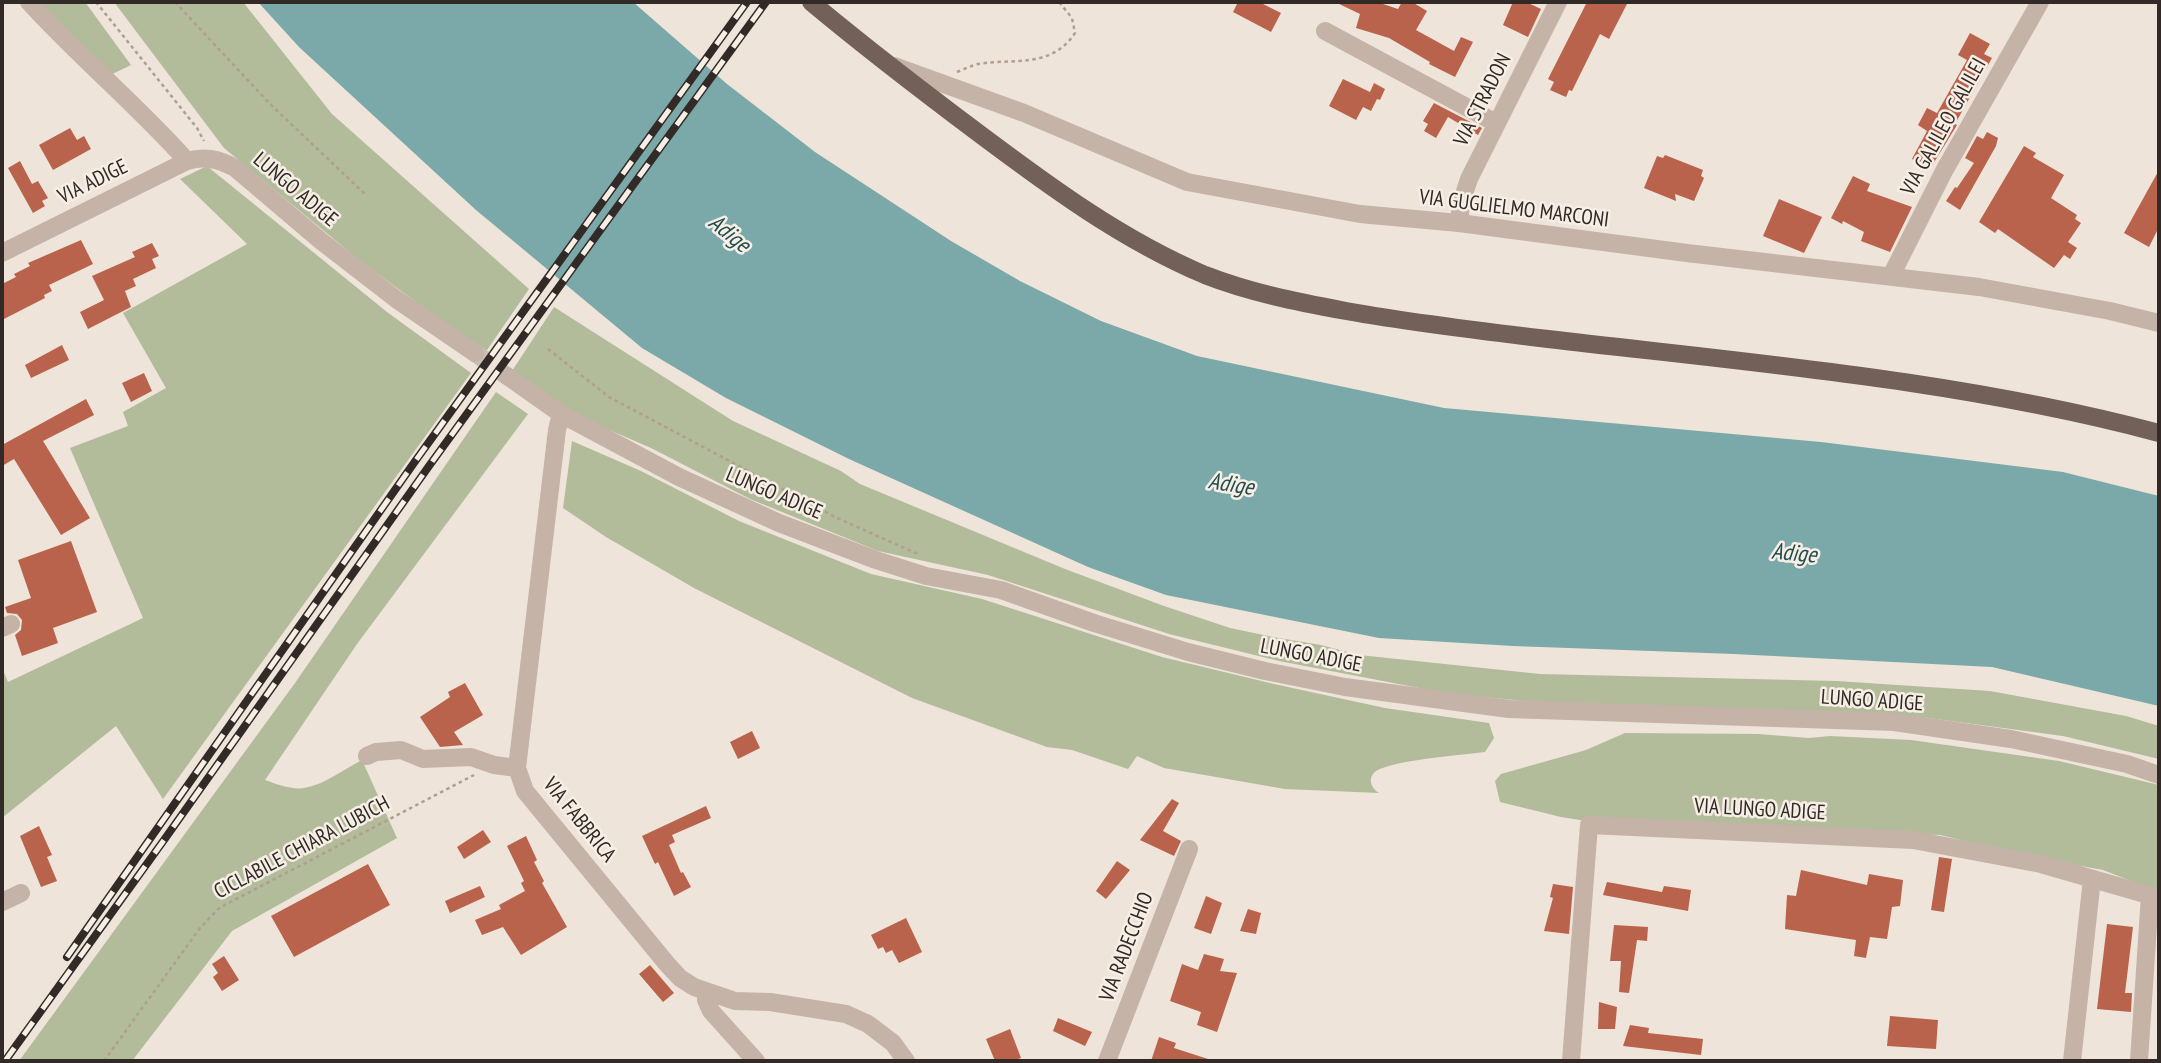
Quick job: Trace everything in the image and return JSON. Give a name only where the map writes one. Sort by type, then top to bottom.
[{"type":"main road","points":[[811,2],[884,63],[1028,171],[1111,227],[1206,275],[1255,292],[1413,323],[1886,379],[2087,414],[2159,433]]},
{"type":"street","points":[[29,2],[187,161]]},
{"type":"street","name":"VIA STRADON","points":[[1459,223],[1461,204],[1469,178],[1558,2]]},
{"type":"street","name":"VIA GALILEO GALILEI","points":[[1891,276],[1944,171],[2040,2]]},
{"type":"street","points":[[1325,31],[1496,123]]},
{"type":"street","name":"VIA GUGLIELMO MARCONI","points":[[884,63],[1024,113],[1187,183],[1360,214],[1459,223],[1979,287],[2110,311],[2159,323]]},
{"type":"street","name":"VIA ADIGE","points":[[2,253],[187,161],[206,158]]},
{"type":"street","name":"LUNGO ADIGE","points":[[206,158],[222,160],[235,168],[342,258],[475,353]]},
{"type":"street","name":"LUNGO ADIGE","points":[[507,376],[561,414],[704,488],[779,523],[926,576],[1001,590],[1188,652],[1265,671],[1345,687],[1509,709],[1894,722],[2011,739],[2127,764],[2159,775]]},
{"type":"street","name":"VIA FABBRICA","points":[[561,414],[517,768],[525,792],[680,978],[707,993],[735,1002],[770,1002],[846,1014],[868,1024],[893,1043],[906,1061]]},
{"type":"street","points":[[367,757],[376,752],[401,750],[423,759],[471,757],[494,765],[517,768]]},
{"type":"street","name":"VIA LUNGO ADIGE","points":[[1571,1061],[1588,825],[1913,840],[2041,864],[2155,896]]},
{"type":"street","name":"VIA RADECCHIO","points":[[1107,1061],[1189,849]]},
{"type":"street","points":[[2072,1061],[2092,879]]},
{"type":"street","points":[[2,902],[21,893]]},
{"type":"street","points":[[2139,1061],[2155,896]]},
{"type":"street","points":[[707,993],[706,1000],[711,1011],[756,1061]]},
{"type":"path","points":[[96,2],[198,128],[204,139],[206,158]]},
{"type":"path","points":[[175,2],[270,104],[366,195]]},
{"type":"path","points":[[937,82],[978,64],[1045,57],[1067,45],[1075,33],[1072,18],[1059,2]]},
{"type":"path","points":[[548,349],[609,397],[835,517],[924,557]]},
{"type":"path","name":"CICLABILE CHIARA LUBICH","points":[[104,1061],[200,928],[219,908],[494,765]]},
{"type":"green space","points":[[29,2],[85,2],[131,65],[102,79]]},
{"type":"green space","points":[[114,2],[243,2],[332,114],[529,289],[485,353],[359,260],[224,148]]},
{"type":"green space","points":[[207,166],[387,312],[471,373],[163,799],[116,726],[2,818],[2,668],[8,682],[143,618],[70,448],[128,426],[123,412],[166,388],[123,313],[247,244],[180,179]]},
{"type":"green space","points":[[554,307],[733,421],[841,471],[860,484],[1065,569],[1230,628],[1359,655],[1540,674],[1836,681],[1990,691],[2126,716],[2159,726],[2159,759],[2063,736],[1913,716],[1553,704],[1445,693],[1279,661],[1169,634],[988,575],[878,551],[750,499],[651,448],[568,412],[512,371]]},
{"type":"green space","points":[[496,392],[528,414],[357,644],[265,780],[304,788],[326,780],[362,760],[397,838],[232,931],[132,1061],[19,1061],[295,683]]},
{"type":"green space","points":[[572,441],[641,471],[739,521],[871,574],[982,599],[1162,657],[1385,708],[1489,723],[1494,738],[1485,752],[1412,761],[1376,771],[1371,783],[1379,793],[1285,789],[1164,768],[1137,756],[1128,769],[1072,750],[1047,747],[912,698],[694,588],[606,537],[563,508]]},
{"type":"green space","points":[[1625,733],[1758,734],[1911,740],[2059,761],[2159,785],[2159,892],[2103,870],[2032,857],[1940,835],[1599,823],[1500,802],[1495,781],[1501,774],[1586,750]]},
{"type":"water","name":"Adige","points":[[258,2],[633,2],[727,84],[815,152],[951,241],[1020,281],[1101,321],[1197,356],[1444,408],[1821,442],[2063,472],[2159,496],[2159,706],[1992,667],[1379,638],[1166,595],[1088,567],[849,459],[726,398],[642,348],[476,210],[299,47]]},
{"type":"building","points":[[1238,2],[1259,2],[1281,13],[1271,32],[1233,12]]},
{"type":"building","points":[[1335,2],[1377,2],[1398,9],[1402,2],[1412,2],[1427,11],[1416,30],[1454,51],[1461,37],[1473,42],[1455,77],[1389,38],[1356,28],[1360,14]]},
{"type":"building","points":[[1513,2],[1526,2],[1541,9],[1528,37],[1503,25]]},
{"type":"building","points":[[1587,2],[1628,2],[1609,39],[1600,34],[1572,91],[1569,90],[1566,97],[1550,90],[1554,82],[1548,79]]},
{"type":"building","points":[[1970,33],[1990,44],[1984,54],[1992,58],[1955,124],[1957,125],[1930,169],[1912,159],[1927,131],[1918,125],[1927,108],[1937,113],[1967,60],[1958,55]]},
{"type":"building","points":[[1343,79],[1370,92],[1374,83],[1385,89],[1371,111],[1363,107],[1356,120],[1329,106]]},
{"type":"building","points":[[1434,103],[1482,128],[1478,135],[1448,117],[1436,138],[1424,131],[1428,124],[1423,121]]},
{"type":"building","points":[[70,128],[77,140],[84,136],[91,149],[53,170],[39,145]]},
{"type":"building","points":[[1987,132],[1998,138],[1996,146],[1960,210],[1946,201],[1974,163],[1965,158],[1977,136],[1983,139]]},
{"type":"building","points":[[2024,146],[2036,153],[2033,157],[2064,175],[2051,198],[2077,215],[2075,219],[2081,223],[2068,242],[2077,248],[2070,259],[2064,255],[2054,268],[1998,229],[1995,233],[1979,222]]},
{"type":"building","points":[[1665,155],[1703,170],[1701,176],[1704,178],[1694,201],[1675,194],[1676,201],[1644,188],[1657,156],[1663,158]]},
{"type":"building","points":[[20,161],[32,184],[38,181],[48,198],[42,201],[45,206],[33,213],[8,168]]},
{"type":"building","points":[[2159,170],[2159,227],[2149,247],[2124,233]]},
{"type":"building","points":[[1853,176],[1870,184],[1867,191],[1912,207],[1890,252],[1861,241],[1864,232],[1831,218]]},
{"type":"building","points":[[1779,199],[1822,217],[1804,253],[1763,236]]},
{"type":"building","points":[[81,240],[93,264],[49,285],[52,291],[44,295],[45,298],[2,320],[2,284],[30,266],[28,263]]},
{"type":"building","points":[[152,243],[159,256],[152,259],[156,268],[133,279],[136,286],[125,291],[131,307],[88,329],[80,312],[104,300],[92,276],[135,257],[132,252]]},
{"type":"building","points":[[62,345],[69,360],[31,378],[25,365]]},
{"type":"building","points":[[144,373],[152,391],[131,402],[122,383]]},
{"type":"building","points":[[86,399],[94,415],[43,441],[90,518],[61,535],[14,459],[2,466],[2,445]]},
{"type":"building","points":[[71,541],[97,612],[53,628],[58,643],[22,656],[15,635],[21,630],[22,620],[17,614],[7,613],[5,607],[31,598],[18,560]]},
{"type":"building","points":[[465,683],[483,715],[454,732],[463,745],[440,747],[420,717],[450,697],[448,692]]},
{"type":"building","points":[[752,731],[760,748],[738,759],[730,742]]},
{"type":"building","points":[[1172,799],[1179,803],[1163,831],[1181,841],[1174,856],[1140,840]]},
{"type":"building","points":[[706,806],[711,818],[672,835],[675,842],[669,845],[681,873],[683,872],[691,887],[674,896],[642,836]]},
{"type":"building","points":[[39,826],[52,855],[47,857],[57,881],[41,887],[20,836]]},
{"type":"building","points":[[483,830],[491,842],[464,859],[457,847]]},
{"type":"building","points":[[526,836],[537,860],[534,862],[544,881],[542,883],[567,927],[521,955],[503,927],[482,935],[475,920],[501,909],[499,905],[525,891],[521,883],[524,881],[507,846]]},
{"type":"building","points":[[1939,857],[1952,859],[1944,912],[1931,910]]},
{"type":"building","points":[[1117,861],[1130,870],[1106,899],[1096,891]]},
{"type":"building","points":[[368,864],[390,905],[294,957],[271,916]]},
{"type":"building","points":[[1801,870],[1867,885],[1869,874],[1903,880],[1900,906],[1892,907],[1887,939],[1870,937],[1866,958],[1854,956],[1856,940],[1785,929],[1787,895],[1796,896]]},
{"type":"building","points":[[1607,882],[1662,892],[1664,886],[1691,890],[1688,911],[1603,895]]},
{"type":"building","points":[[1553,884],[1573,887],[1569,934],[1544,931],[1553,898],[1550,897]]},
{"type":"building","points":[[480,886],[485,897],[450,913],[445,901]]},
{"type":"building","points":[[1206,896],[1222,903],[1211,934],[1194,928]]},
{"type":"building","points":[[1248,909],[1261,913],[1256,934],[1240,931]]},
{"type":"building","points":[[906,918],[922,952],[899,963],[892,950],[886,953],[883,947],[878,949],[871,935]]},
{"type":"building","points":[[2107,924],[2133,927],[2125,993],[2132,993],[2131,1012],[2097,1009]]},
{"type":"building","points":[[1614,925],[1648,927],[1647,941],[1637,940],[1629,993],[1619,992],[1621,961],[1610,961]]},
{"type":"building","points":[[1204,954],[1224,959],[1220,971],[1237,973],[1217,1032],[1197,1025],[1201,1012],[1170,1001],[1182,964],[1198,970]]},
{"type":"building","points":[[224,956],[239,980],[222,991],[213,977],[218,973],[212,964]]},
{"type":"building","points":[[650,965],[674,993],[663,1002],[639,974]]},
{"type":"building","points":[[1599,1002],[1617,1007],[1615,1029],[1598,1029]]},
{"type":"building","points":[[1890,1016],[1938,1020],[1936,1049],[1887,1046]]},
{"type":"building","points":[[1058,1018],[1092,1032],[1085,1046],[1053,1031]]},
{"type":"building","points":[[1630,1025],[1649,1028],[1648,1033],[1703,1039],[1701,1055],[1623,1046]]},
{"type":"building","points":[[1010,1029],[1021,1058],[995,1061],[986,1039]]},
{"type":"building","points":[[1159,1037],[1176,1043],[1174,1048],[1208,1059],[1151,1061]]},
{"type":"tunnel","points":[[475,353],[507,376]]},
{"type":"railway","points":[[67,957],[416,460],[747,2]]},
{"type":"railway","points":[[5,1061],[429,466],[766,2]]}]
